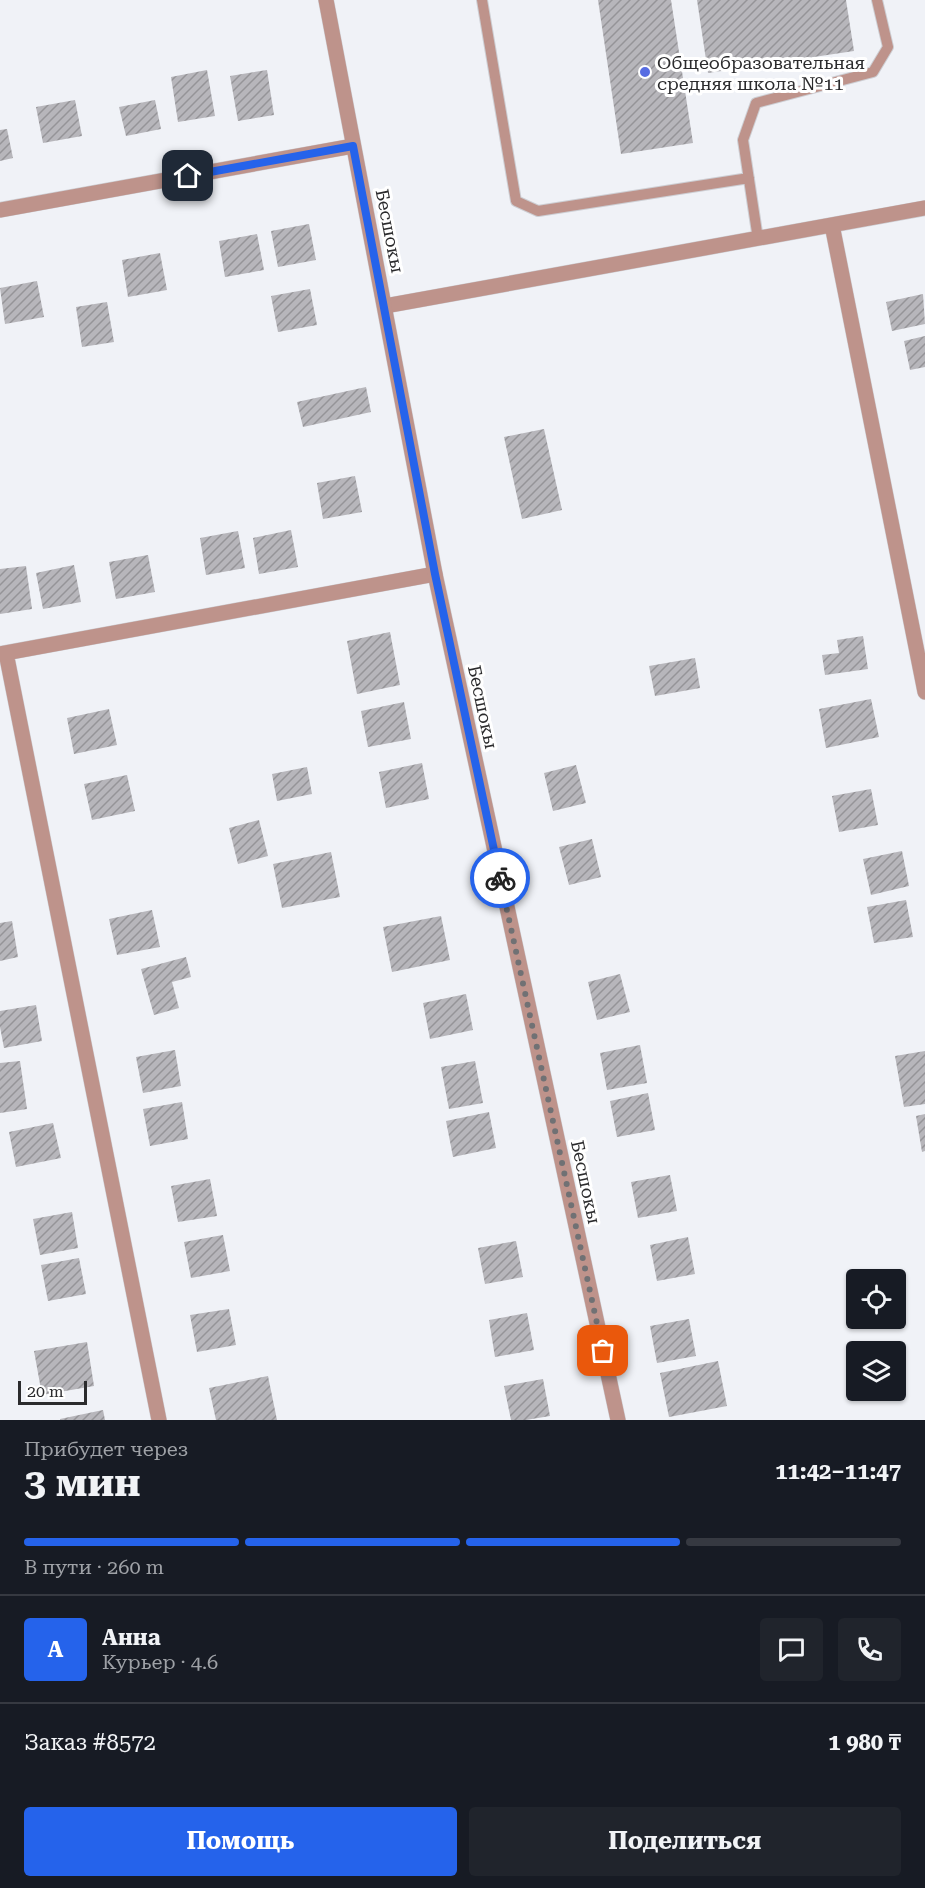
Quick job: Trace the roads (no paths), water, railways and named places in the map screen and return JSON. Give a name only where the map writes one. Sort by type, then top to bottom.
[{"type":"street","name":"Бесшокы","points":[[326,0],[435,574],[618,1420]]},
{"type":"street","points":[[0,210],[353,146]]},
{"type":"street","points":[[385,306],[925,208]]},
{"type":"street","points":[[832,225],[925,692]]},
{"type":"street","points":[[159,1420],[3,653],[435,574]]},
{"type":"lane","points":[[482,0],[516,201],[538,212],[748,178]]},
{"type":"lane","points":[[758,239],[743,140],[756,103],[873,72],[888,47],[877,0]]},
{"type":"place","name":"Общеобразовательная средняя школа №11","points":[[645,72]]}]
